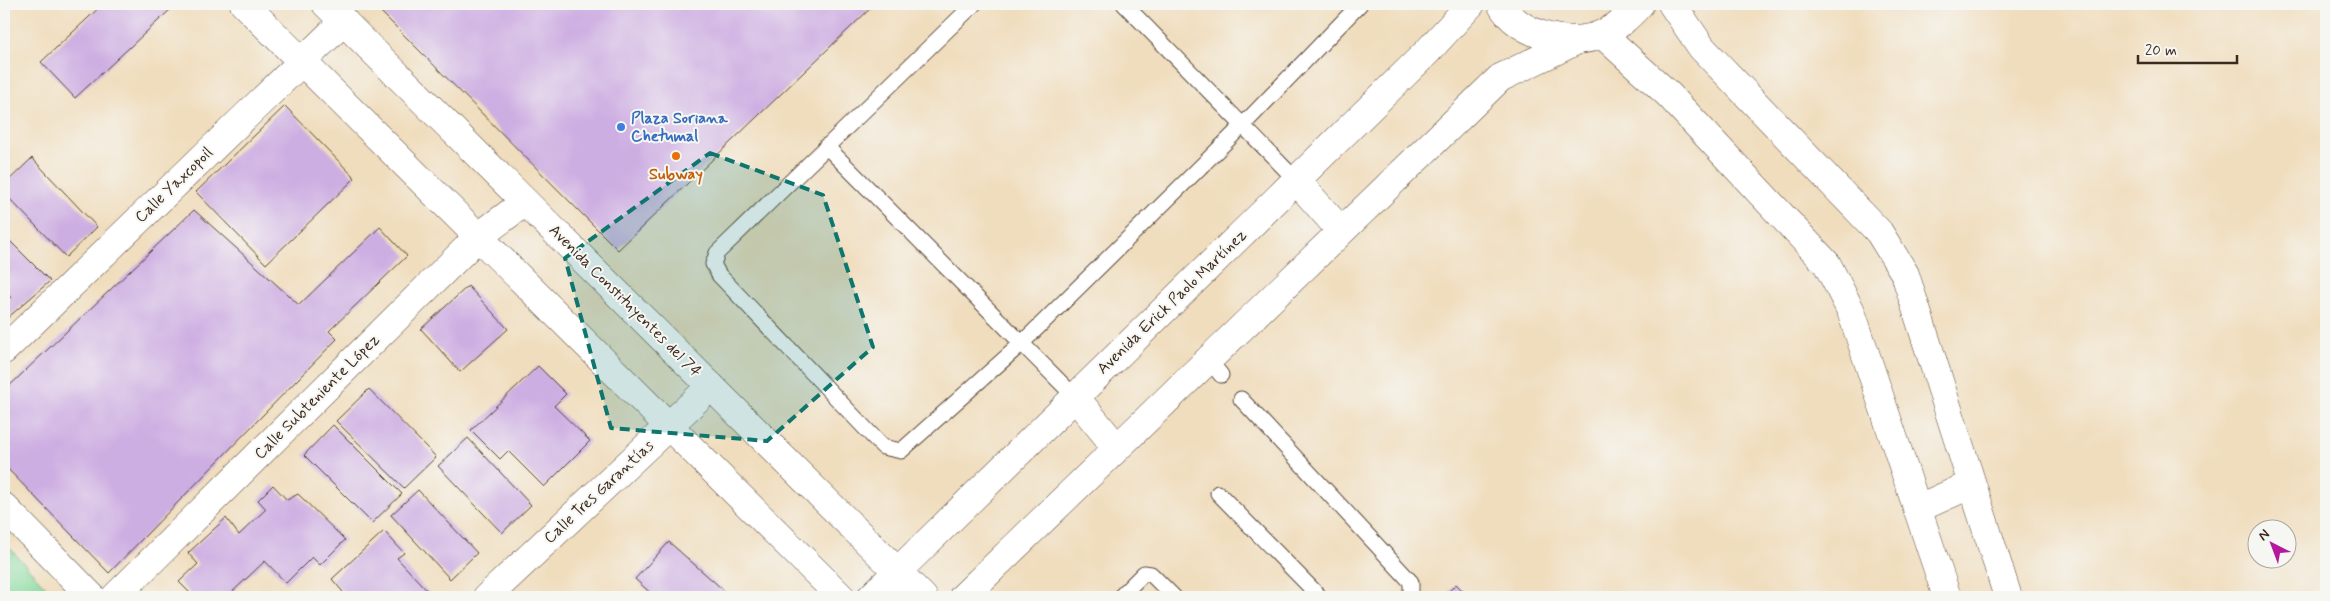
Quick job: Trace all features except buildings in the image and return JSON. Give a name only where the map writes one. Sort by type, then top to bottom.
[{"type":"street","points":[[244,4],[841,597]]},
{"type":"street","name":"Avenida Erick Paolo Martínez","points":[[871,597],[1427,52],[1471,4]]},
{"type":"street","points":[[1501,4],[1523,27],[1548,38],[1576,41]]},
{"type":"street","points":[[963,597],[1117,448],[1215,368],[1341,231],[1500,78],[1576,41],[1603,34],[1626,20],[1640,4]]},
{"type":"street","points":[[1672,4],[1702,48],[1878,232],[1905,274],[2008,597]]},
{"type":"street","name":"Calle Yaxcopoil","points":[[4,350],[302,61],[335,12]]},
{"type":"street","name":"Avenida Constituyentes del 74","points":[[335,12],[923,597]]},
{"type":"street","points":[[1603,34],[1669,95],[1827,264],[1851,312],[1947,597]]},
{"type":"street","points":[[1296,180],[1341,231]]},
{"type":"street","name":"Calle Subteniente López","points":[[115,597],[478,237],[525,202]]},
{"type":"street","name":"Calle Tres Garantías","points":[[487,597],[711,386]]},
{"type":"street","points":[[1075,397],[1117,448]]},
{"type":"street","points":[[1918,509],[1972,484]]},
{"type":"street","points":[[4,507],[92,597]]},
{"type":"lane","points":[[974,4],[717,253],[713,264],[719,275],[883,447],[901,452],[1021,344],[1243,125],[1360,4]]},
{"type":"lane","points":[[1124,4],[1296,180]]},
{"type":"lane","points":[[826,146],[1075,397]]},
{"type":"lane","points":[[1241,400],[1411,582],[1411,597]]},
{"type":"lane","points":[[1218,492],[1320,597]]},
{"type":"lane","points":[[1120,597],[1144,573],[1151,574],[1174,597]]},
{"type":"highlighted area","points":[[710,153],[823,195],[873,347],[767,441],[611,428],[565,258]]},
{"type":"green space","points":[[4,542],[55,597],[4,597]]},
{"type":"place","name":"Plaza Soriana Chetumal","points":[[621,127]]},
{"type":"place","name":"Subway","points":[[676,156]]}]
